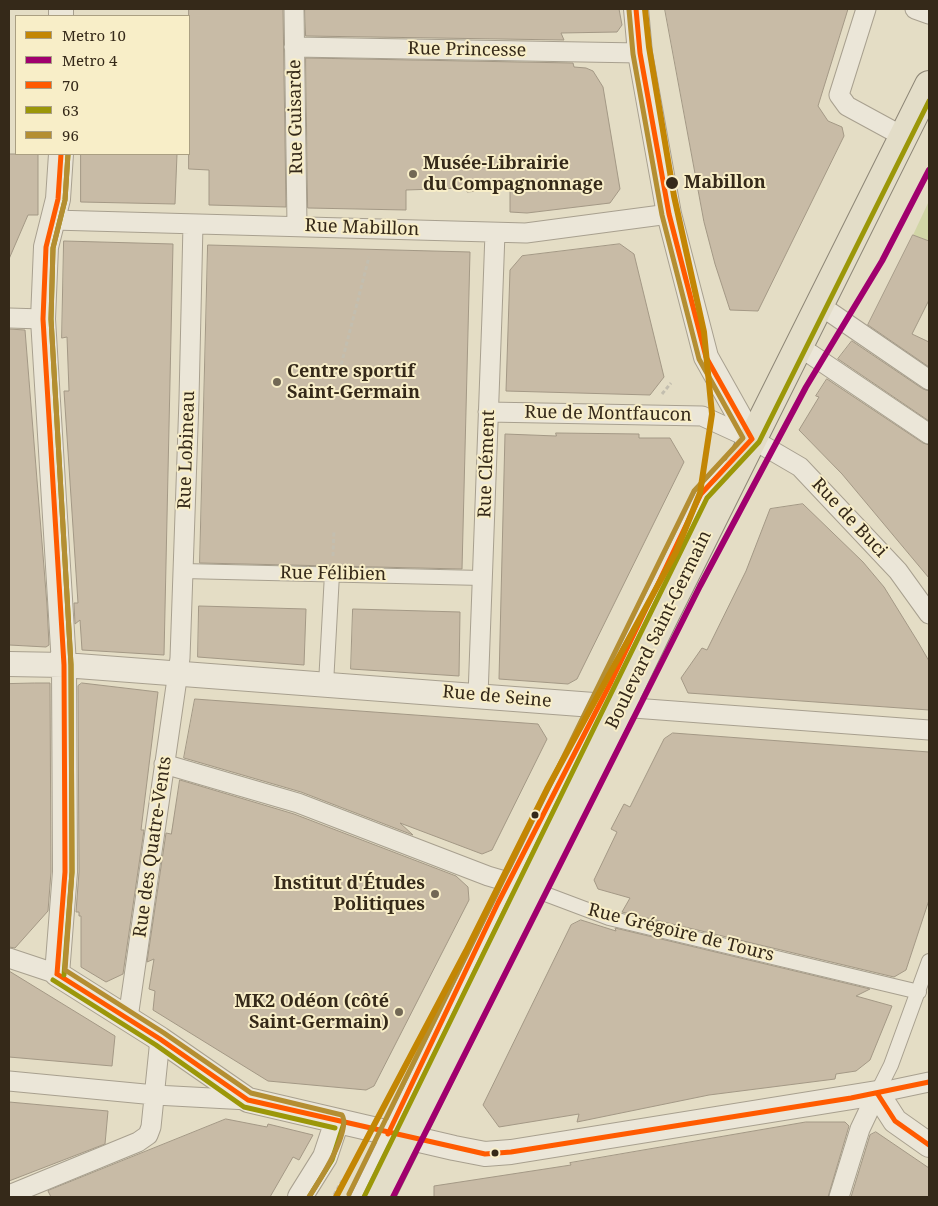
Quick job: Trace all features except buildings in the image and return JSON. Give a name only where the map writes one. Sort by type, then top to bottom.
[{"type":"main road","name":"Boulevard Saint-Germain","points":[[380,1197],[398,1136],[610,706],[800,348],[929,85]]},
{"type":"street","name":"Rue Guisarde","points":[[294,9],[298,225]]},
{"type":"street","points":[[636,9],[640,53],[669,214],[706,357],[752,439]]},
{"type":"street","points":[[866,9],[839,95],[848,106],[904,137]]},
{"type":"street","points":[[915,9],[929,14]]},
{"type":"street","name":"Rue Princesse","points":[[294,47],[640,53]]},
{"type":"street","points":[[57,974],[65,872],[64,665],[43,319],[46,247],[58,199],[61,155]]},
{"type":"street","name":"Rue Mabillon","points":[[53,220],[298,225],[526,233],[669,214]]},
{"type":"street","name":"Rue Lobineau","points":[[177,675],[180,658],[193,224]]},
{"type":"street","name":"Rue Clément","points":[[478,696],[495,233]]},
{"type":"street","points":[[821,306],[929,380]]},
{"type":"street","points":[[9,318],[43,319]]},
{"type":"street","points":[[800,348],[929,434]]},
{"type":"street","name":"Rue de Montfaucon","points":[[488,412],[702,416],[752,439]]},
{"type":"street","name":"Rue de Buci","points":[[752,439],[800,467],[898,571],[929,614]]},
{"type":"street","name":"Rue Félibien","points":[[183,572],[482,578]]},
{"type":"street","points":[[326,684],[332,574]]},
{"type":"street","name":"Rue de Seine","points":[[9,664],[64,665],[177,675],[326,684],[929,730]]},
{"type":"street","name":"Rue des Quatre-Vents","points":[[128,1018],[177,675]]},
{"type":"street","name":"Rue Grégoire de Tours","points":[[164,764],[298,803],[488,876],[522,886],[609,918],[919,992]]},
{"type":"street","points":[[9,958],[57,974],[160,1039],[248,1100]]},
{"type":"street","points":[[839,1197],[860,1129],[891,1065],[929,961]]},
{"type":"street","points":[[9,1195],[33,1192],[148,1135],[151,1127],[160,1039]]},
{"type":"street","points":[[9,1081],[154,1095],[248,1100],[398,1136],[485,1154],[510,1152],[877,1093],[929,1082]]},
{"type":"street","points":[[877,1093],[895,1121],[929,1145]]},
{"type":"street","points":[[300,1197],[325,1157],[338,1121]]},
{"type":"lane","name":"Boulevard Saint-Germain","points":[[356,1197],[398,1136]]},
{"type":"path","points":[[338,377],[370,257]]},
{"type":"path","points":[[660,396],[671,383]]},
{"type":"path","points":[[332,574],[334,530]]},
{"type":"path","points":[[334,1195],[343,1179]]},
{"type":"green space","points":[[929,201],[929,241],[913,235]]},
{"type":"metro line","name":"10","points":[[336,1197],[466,951],[547,789],[676,552],[700,493],[712,414],[704,332],[674,196],[649,47],[645,9]]},
{"type":"metro line","name":"4","points":[[393,1197],[700,586],[806,387],[882,261],[929,170]]},
{"type":"transit line","name":"70","points":[[636,9],[640,53],[669,214],[706,357],[752,439]]},
{"type":"transit line","name":"96","points":[[349,1194],[694,491],[743,438],[699,359],[662,215],[633,54],[629,10]]},
{"type":"transit line","name":"63","points":[[364,1197],[707,498],[759,442],[929,101]]},
{"type":"transit line","name":"70","points":[[57,974],[65,872],[64,665],[43,319],[46,247],[58,199],[61,155]]},
{"type":"transit line","name":"63","points":[[64,975],[72,872],[71,665],[51,319],[53,248],[65,200],[68,155]]},
{"type":"transit line","name":"96","points":[[68,155],[65,200],[53,248],[51,319],[71,665],[72,872],[65,970],[164,1033],[251,1093],[342,1115],[344,1123],[342,1133],[333,1157],[309,1197]]},
{"type":"transit line","name":"70","points":[[388,1134],[498,903],[611,682],[701,494],[752,439]]},
{"type":"transit line","name":"70","points":[[57,974],[160,1039],[248,1100],[485,1154],[511,1152],[851,1098],[929,1082]]},
{"type":"transit line","name":"63","points":[[53,980],[156,1045],[244,1107],[335,1128]]},
{"type":"transit line","name":"70","points":[[877,1093],[895,1121],[929,1145]]},
{"type":"transit line","name":"63","points":[[309,1197],[332,1160],[344,1123]]},
{"type":"place","name":"Musée-Librairie du Compagnonnage","points":[[413,174]]},
{"type":"place","name":"Mabillon","points":[[672,183]]},
{"type":"place","name":"Centre sportif Saint-Germain","points":[[277,382]]},
{"type":"place","name":"Institut d'Études Politiques","points":[[435,894]]},
{"type":"place","name":"MK2 Odéon (côté Saint-Germain)","points":[[399,1012]]}]
